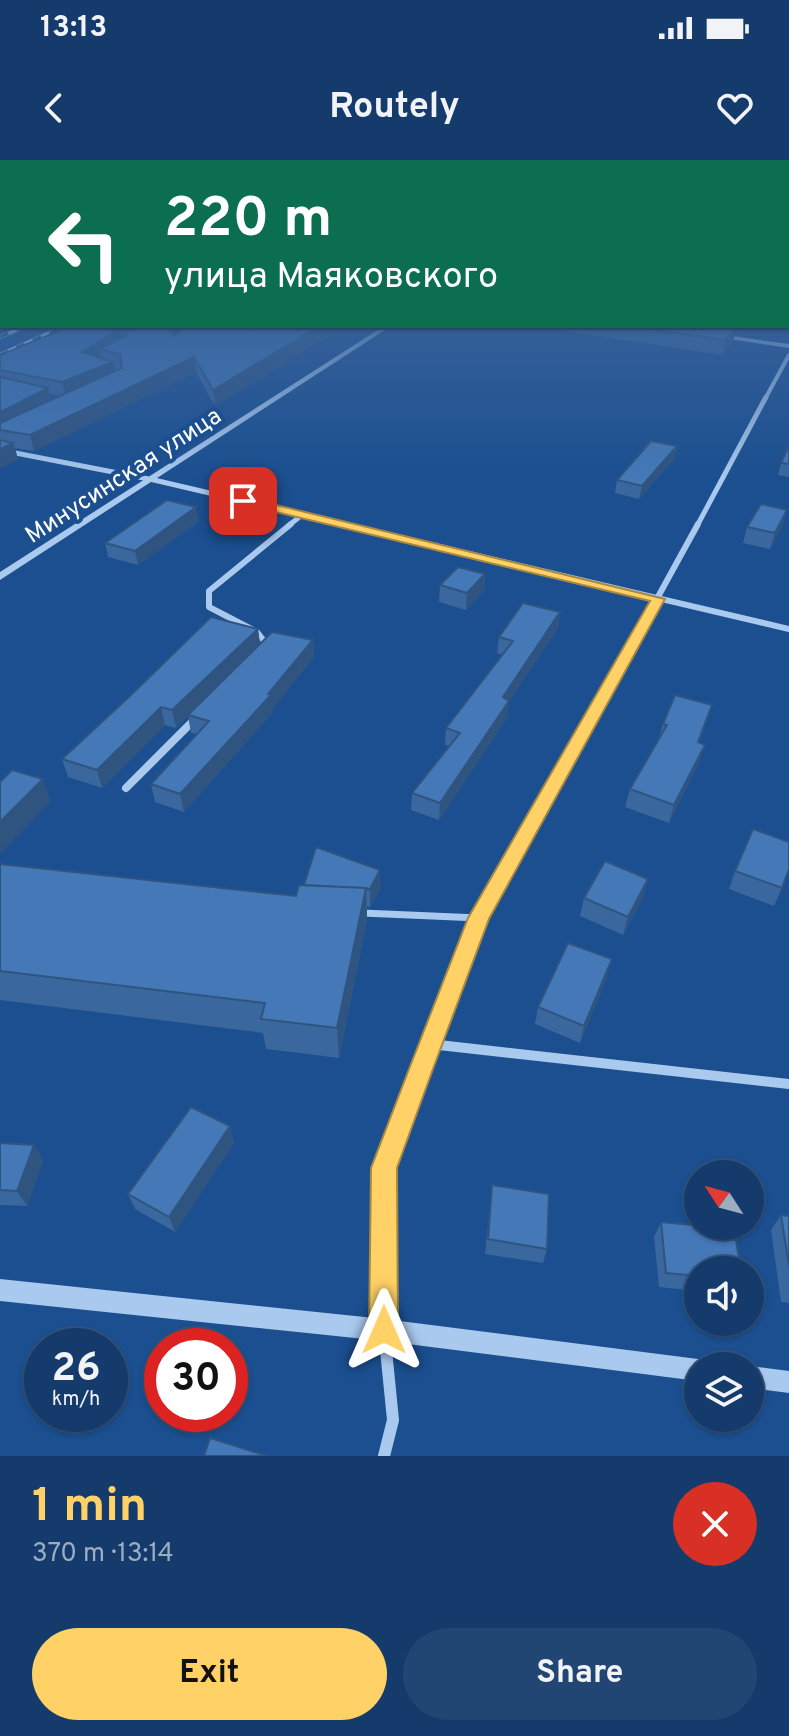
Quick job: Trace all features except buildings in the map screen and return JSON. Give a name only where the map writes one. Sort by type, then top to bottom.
[{"type":"street","name":"Минусинская улица","points":[[0,577],[340,357]]},
{"type":"street","points":[[384,1456],[393,1420],[384,1330],[384,1168],[479,918],[658,599],[788,357]]},
{"type":"street","points":[[0,450],[154,480],[789,629]]},
{"type":"street","points":[[258,656],[269,645],[257,632],[209,607],[209,591],[302,515]]},
{"type":"street","points":[[126,788],[203,711]]},
{"type":"street","points":[[430,1044],[789,1084]]},
{"type":"street","points":[[0,1290],[384,1330],[684,1368]]},
{"type":"street","points":[[764,1379],[789,1382]]},
{"type":"lane","points":[[347,912],[479,918]]},
{"type":"route","points":[[243,501],[658,599],[479,918],[421,1069],[384,1168],[384,1330]]}]
